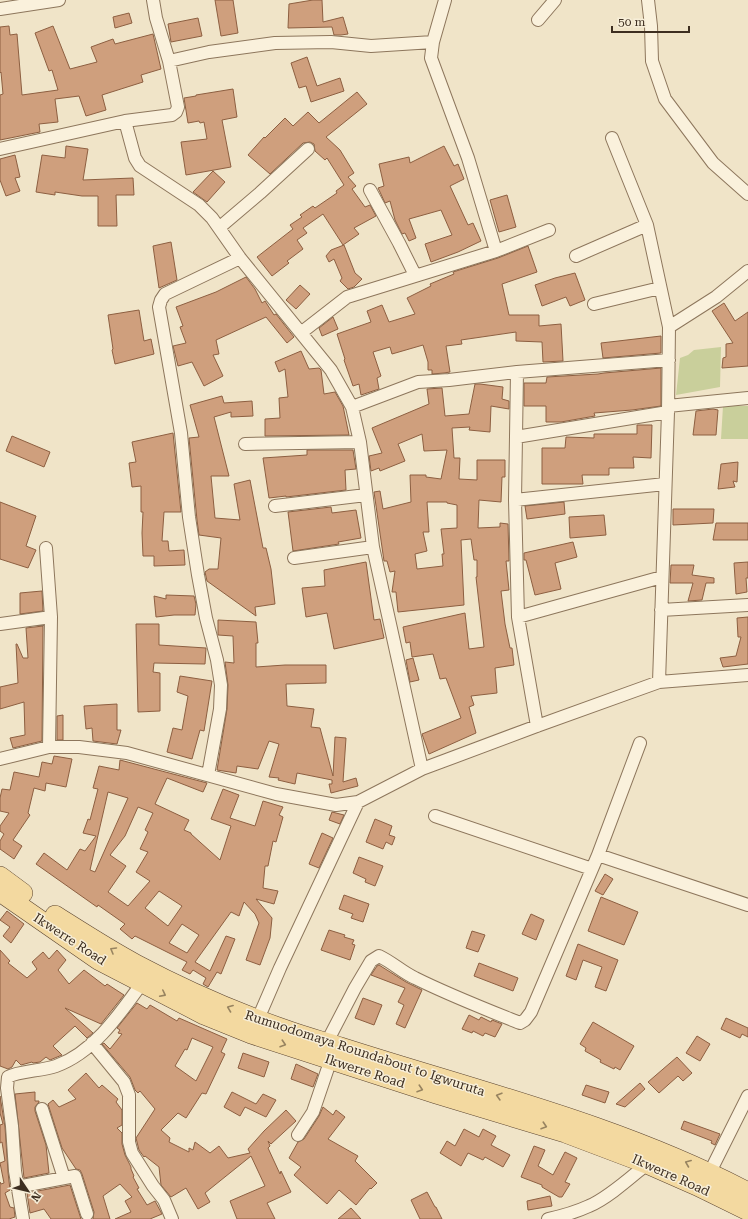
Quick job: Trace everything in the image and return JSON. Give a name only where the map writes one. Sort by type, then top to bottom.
[{"type":"main road","name":"Rumuodomaya Roundabout to Igwuruta","points":[[0,876],[51,913],[136,964],[223,1005],[285,1029],[329,1051]]},
{"type":"main road","name":"Ikwerre Road","points":[[0,892],[98,960],[204,1015],[251,1034],[329,1051],[436,1094],[651,1157],[697,1186],[748,1211]]},
{"type":"main road","points":[[651,1157],[710,1172],[748,1192]]},
{"type":"street","points":[[0,9],[58,0]]},
{"type":"street","points":[[0,149],[125,121],[172,115],[176,112],[178,107],[153,0]]},
{"type":"street","points":[[445,0],[433,42],[433,63],[468,158],[496,252]]},
{"type":"street","points":[[538,20],[555,0]]},
{"type":"street","points":[[648,0],[652,61],[665,99],[713,163],[748,194]]},
{"type":"street","points":[[168,61],[209,52],[275,43],[331,42],[371,46],[433,42]]},
{"type":"street","points":[[125,121],[135,158],[140,166],[199,205],[220,227],[240,258],[302,332],[331,370],[352,407],[360,442],[373,547],[422,770]]},
{"type":"street","points":[[612,138],[647,225],[669,327],[668,409],[659,682]]},
{"type":"street","points":[[220,227],[260,193],[308,148]]},
{"type":"street","points":[[370,190],[415,275]]},
{"type":"street","points":[[576,256],[647,225]]},
{"type":"street","points":[[302,332],[347,297],[415,275],[496,252],[549,230]]},
{"type":"street","points":[[208,775],[220,709],[221,685],[217,660],[206,618],[197,568],[189,517],[181,433],[159,307],[165,294],[240,258]]},
{"type":"street","points":[[669,327],[716,297],[748,271]]},
{"type":"street","points":[[594,304],[660,288]]},
{"type":"street","points":[[352,407],[418,382],[518,372],[669,360]]},
{"type":"street","points":[[518,372],[515,500],[518,617],[537,726]]},
{"type":"street","points":[[516,438],[668,409],[748,398]]},
{"type":"street","points":[[245,444],[360,442]]},
{"type":"street","points":[[515,500],[665,484]]},
{"type":"street","points":[[275,506],[366,495]]},
{"type":"street","points":[[294,558],[373,547]]},
{"type":"street","points":[[46,548],[51,617],[49,747]]},
{"type":"street","points":[[518,617],[662,577]]},
{"type":"street","points":[[661,610],[748,604]]},
{"type":"street","points":[[0,624],[51,617]]},
{"type":"street","points":[[0,759],[49,747],[78,747],[127,753],[276,794],[336,805],[358,802],[422,770],[537,726],[659,682],[748,675]]},
{"type":"street","points":[[298,1135],[313,1112],[329,1051],[355,988],[371,960],[379,956],[414,977],[484,1008],[520,1023],[525,1020],[531,1012],[598,855],[640,743]]},
{"type":"street","points":[[258,1019],[280,968],[358,802]]},
{"type":"street","points":[[435,816],[592,869]]},
{"type":"street","points":[[598,855],[748,905]]},
{"type":"street","points":[[23,1219],[15,1171],[12,1126],[7,1088],[8,1077],[13,1074],[54,1067],[69,1061],[92,1043],[116,1019],[142,983]]},
{"type":"street","points":[[92,1043],[124,1082],[129,1095],[129,1142],[132,1153],[153,1186],[164,1200],[172,1219]]},
{"type":"street","points":[[710,1172],[748,1096]]},
{"type":"street","points":[[42,1109],[64,1178]]},
{"type":"street","points":[[548,1219],[562,1216],[590,1206],[620,1186],[651,1157]]},
{"type":"street","points":[[17,1187],[75,1176],[87,1214]]},
{"type":"green space","points":[[721,347],[720,387],[676,395],[680,358],[688,355],[694,350]]},
{"type":"green space","points":[[723,406],[748,406],[748,439],[721,439]]},
{"type":"building","points":[[215,0],[233,0],[238,33],[221,36]]},
{"type":"building","points":[[322,0],[323,22],[343,17],[348,34],[334,35],[332,27],[288,28],[289,4]]},
{"type":"building","points":[[129,13],[132,23],[115,28],[113,17]]},
{"type":"building","points":[[198,18],[202,36],[171,42],[168,24]]},
{"type":"building","points":[[9,26],[10,35],[17,34],[22,95],[58,90],[52,70],[49,71],[35,33],[53,26],[70,69],[97,62],[91,47],[113,39],[115,44],[153,34],[161,69],[141,75],[143,82],[102,95],[106,110],[86,116],[79,96],[55,99],[58,122],[39,124],[40,132],[0,140],[0,95],[3,94],[1,72],[0,73],[0,27]]},
{"type":"building","points":[[307,57],[317,86],[340,78],[344,91],[311,102],[306,86],[299,88],[291,63]]},
{"type":"building","points":[[233,89],[237,117],[222,120],[231,167],[186,175],[181,142],[207,139],[204,122],[200,123],[199,121],[188,123],[184,98]]},
{"type":"building","points":[[357,92],[367,104],[326,137],[340,150],[354,173],[348,177],[356,186],[352,189],[365,207],[370,205],[376,216],[354,228],[359,234],[343,245],[323,214],[303,228],[307,233],[297,240],[303,249],[287,261],[289,263],[272,276],[257,257],[293,229],[290,225],[302,217],[300,215],[313,206],[315,208],[337,193],[336,191],[344,185],[327,158],[325,160],[315,151],[314,144],[310,142],[303,143],[270,174],[248,155],[264,137],[265,138],[285,118],[293,126],[308,112],[319,123]]},
{"type":"building","points":[[66,146],[88,149],[83,180],[133,178],[134,195],[116,195],[117,226],[98,226],[98,196],[82,196],[55,192],[55,195],[36,192],[42,155],[65,158]]},
{"type":"building","points":[[444,146],[454,166],[458,164],[464,179],[450,186],[468,225],[473,223],[481,241],[458,252],[431,262],[425,244],[452,235],[441,210],[409,219],[416,238],[409,241],[405,233],[402,234],[395,220],[390,201],[385,203],[378,188],[384,186],[379,164],[409,157],[410,163]]},
{"type":"building","points":[[15,155],[20,177],[15,178],[20,191],[6,196],[0,180],[0,159]]},
{"type":"building","points":[[213,171],[225,182],[207,202],[193,192]]},
{"type":"building","points":[[507,195],[516,227],[499,232],[490,200]]},
{"type":"building","points":[[171,242],[177,280],[159,288],[153,246]]},
{"type":"building","points":[[344,245],[355,273],[362,279],[354,287],[348,289],[340,281],[342,278],[334,259],[329,262],[326,256],[331,250]]},
{"type":"building","points":[[528,246],[537,272],[502,284],[509,315],[539,315],[539,326],[561,324],[563,361],[543,362],[542,342],[516,341],[516,332],[461,340],[462,344],[446,346],[450,372],[444,373],[432,374],[432,370],[428,370],[428,362],[423,345],[392,354],[390,347],[373,352],[381,376],[377,378],[379,389],[361,395],[359,384],[353,386],[337,334],[371,322],[367,311],[382,305],[389,322],[415,314],[407,298],[431,286],[430,284],[454,274],[453,272],[498,258]]},
{"type":"building","points":[[575,273],[585,300],[570,306],[566,297],[542,306],[535,285]]},
{"type":"building","points":[[246,277],[255,289],[262,303],[265,301],[274,315],[276,314],[294,337],[287,343],[266,317],[216,340],[219,354],[213,355],[223,376],[204,386],[192,362],[178,366],[173,346],[186,343],[180,327],[183,326],[176,307],[216,292]]},
{"type":"building","points":[[300,285],[310,294],[296,309],[286,300]]},
{"type":"building","points":[[724,303],[735,321],[748,312],[748,366],[722,368],[723,358],[726,357],[726,344],[733,343],[712,311]]},
{"type":"building","points":[[139,310],[144,341],[151,339],[154,354],[115,364],[108,315]]},
{"type":"building","points":[[333,317],[338,329],[322,336],[319,328]]},
{"type":"building","points":[[661,336],[661,353],[603,358],[601,343]]},
{"type":"building","points":[[301,351],[309,369],[319,368],[321,370],[324,394],[335,392],[343,406],[349,435],[265,436],[265,419],[280,418],[279,398],[288,397],[285,369],[279,372],[275,362]]},
{"type":"building","points":[[661,368],[661,406],[594,413],[595,416],[561,422],[546,422],[546,406],[524,406],[524,383],[546,383],[547,377]]},
{"type":"building","points":[[475,384],[503,387],[502,399],[509,401],[509,409],[491,406],[490,432],[469,430],[470,427],[452,428],[454,458],[460,458],[459,479],[477,480],[477,460],[505,460],[505,477],[502,477],[501,502],[479,500],[478,528],[500,527],[500,523],[508,524],[509,561],[506,561],[509,590],[501,591],[505,624],[510,648],[512,648],[514,665],[495,668],[497,693],[471,696],[474,705],[469,707],[476,733],[429,754],[422,734],[461,718],[446,678],[440,679],[433,654],[412,657],[410,642],[406,643],[403,627],[465,613],[469,649],[484,647],[476,577],[477,560],[474,560],[471,539],[461,540],[464,605],[398,612],[396,592],[392,592],[395,571],[390,572],[387,561],[384,561],[374,492],[380,491],[383,509],[411,502],[410,475],[426,475],[426,477],[441,479],[447,450],[424,451],[422,434],[398,444],[405,461],[380,471],[379,468],[371,471],[369,456],[382,453],[372,428],[429,404],[427,389],[442,388],[445,416],[469,414]],"holes":[[[427,502],[447,502],[457,505],[457,528],[441,529],[444,554],[442,554],[443,566],[417,569],[415,554],[427,551],[423,532],[429,532]]]},
{"type":"building","points":[[222,396],[224,403],[252,401],[253,416],[231,417],[231,412],[214,417],[229,476],[211,476],[215,518],[240,520],[234,484],[250,480],[263,548],[266,548],[271,569],[275,604],[255,607],[256,616],[207,581],[205,572],[209,569],[218,569],[221,538],[199,535],[189,438],[199,437],[190,405]]},
{"type":"building","points":[[713,409],[718,410],[716,435],[693,435],[696,411]]},
{"type":"building","points":[[637,425],[652,425],[651,458],[633,457],[634,468],[609,468],[609,475],[582,475],[583,484],[542,484],[542,448],[565,448],[566,437],[594,438],[594,434],[637,434]]},
{"type":"building","points":[[173,433],[181,512],[164,512],[162,541],[168,541],[169,551],[184,550],[185,565],[154,566],[154,556],[143,556],[143,512],[141,512],[141,486],[132,487],[129,463],[136,462],[132,442]]},
{"type":"building","points":[[12,436],[50,452],[44,467],[6,451]]},
{"type":"building","points":[[307,450],[353,450],[356,469],[345,470],[346,490],[269,498],[263,458],[307,455]]},
{"type":"building","points":[[738,462],[737,482],[733,481],[735,487],[718,489],[721,464]]},
{"type":"building","points":[[0,502],[36,516],[26,546],[36,550],[28,568],[0,559]]},
{"type":"building","points":[[564,502],[565,514],[527,519],[525,506]]},
{"type":"building","points":[[331,507],[332,513],[356,510],[361,538],[338,542],[339,544],[293,551],[288,512]]},
{"type":"building","points":[[673,509],[714,509],[713,523],[673,525]]},
{"type":"building","points":[[604,515],[606,535],[570,538],[569,517]]},
{"type":"building","points":[[716,523],[748,523],[748,540],[713,540]]},
{"type":"building","points":[[573,542],[577,557],[555,563],[561,589],[535,595],[526,560],[524,560],[524,553]]},
{"type":"building","points":[[366,562],[374,620],[380,619],[384,638],[334,649],[327,613],[306,617],[302,588],[325,586],[324,570]]},
{"type":"building","points":[[748,562],[748,578],[746,578],[747,592],[736,594],[734,563]]},
{"type":"building","points":[[671,565],[694,565],[692,575],[714,578],[714,583],[706,583],[702,600],[688,601],[693,583],[670,583]]},
{"type":"building","points":[[42,591],[43,611],[20,614],[20,593]]},
{"type":"building","points":[[166,595],[194,596],[196,604],[195,615],[156,617],[154,596],[166,599]]},
{"type":"building","points":[[748,617],[748,664],[723,667],[720,658],[736,656],[741,637],[738,637],[737,618]]},
{"type":"building","points":[[218,620],[256,622],[258,643],[256,643],[256,667],[326,665],[326,683],[286,684],[287,706],[314,709],[311,727],[320,728],[333,776],[335,737],[346,738],[343,782],[356,778],[358,786],[331,793],[329,784],[332,784],[332,780],[297,773],[295,784],[278,780],[279,778],[269,777],[279,744],[269,741],[258,769],[237,766],[236,773],[217,770],[227,709],[228,685],[225,662],[234,663],[233,636],[218,635]]},
{"type":"building","points":[[136,624],[159,624],[159,645],[206,648],[205,664],[154,663],[153,672],[160,673],[160,711],[138,712]]},
{"type":"building","points":[[43,626],[42,741],[13,748],[10,738],[25,735],[24,702],[0,709],[0,687],[18,683],[16,644],[23,658],[28,658],[26,628]]},
{"type":"building","points":[[413,658],[419,680],[410,682],[406,660]]},
{"type":"building","points":[[180,676],[212,681],[204,731],[200,730],[192,759],[167,752],[173,728],[182,730],[188,696],[177,692]]},
{"type":"building","points":[[117,704],[117,730],[121,730],[117,744],[93,741],[92,728],[86,729],[84,706]]},
{"type":"building","points":[[63,715],[63,740],[57,740],[57,716]]},
{"type":"building","points":[[54,756],[72,759],[66,787],[46,783],[45,791],[34,788],[28,813],[30,815],[13,840],[22,846],[14,859],[0,849],[0,841],[4,834],[0,831],[0,826],[9,813],[0,811],[2,789],[10,790],[14,772],[39,777],[42,762],[52,764]]},
{"type":"building","points":[[120,760],[207,783],[203,792],[167,778],[155,804],[189,820],[184,830],[191,833],[220,860],[231,826],[211,819],[223,789],[239,795],[230,818],[255,826],[263,801],[283,807],[279,815],[283,817],[276,842],[273,841],[268,866],[265,866],[263,888],[278,891],[274,904],[256,899],[272,918],[270,938],[260,965],[246,960],[259,923],[255,914],[244,902],[239,916],[231,912],[195,962],[210,971],[226,936],[235,939],[221,974],[217,972],[208,987],[203,984],[206,978],[193,970],[190,974],[182,970],[187,962],[135,936],[132,939],[120,929],[125,924],[98,905],[97,907],[36,864],[44,853],[67,870],[80,849],[85,851],[96,836],[83,833],[88,819],[90,820],[98,789],[93,788],[99,766],[119,770]],"holes":[[[108,792],[128,798],[95,872],[90,870]],[[138,807],[153,813],[145,830],[148,832],[140,849],[148,852],[136,872],[150,881],[128,906],[108,892],[126,866],[110,855],[125,836]],[[159,891],[182,906],[168,926],[145,908]],[[182,924],[199,935],[187,953],[169,943]]]},
{"type":"building","points":[[332,812],[344,815],[340,824],[329,820]]},
{"type":"building","points":[[375,819],[392,826],[389,835],[395,837],[392,845],[386,842],[383,849],[366,842]]},
{"type":"building","points":[[322,833],[333,838],[319,868],[309,864]]},
{"type":"building","points":[[359,857],[383,866],[375,886],[365,882],[366,879],[353,873]]},
{"type":"building","points":[[605,874],[613,879],[603,895],[595,891]]},
{"type":"building","points":[[344,895],[369,904],[363,922],[351,918],[353,914],[339,909]]},
{"type":"building","points":[[601,897],[638,912],[624,945],[588,931]]},
{"type":"building","points":[[7,911],[24,924],[11,943],[3,936],[10,927],[0,920]]},
{"type":"building","points":[[531,914],[544,920],[536,940],[522,934]]},
{"type":"building","points":[[329,930],[345,935],[344,937],[354,940],[352,944],[355,945],[350,960],[321,950]]},
{"type":"building","points":[[472,931],[485,935],[478,952],[466,948]]},
{"type":"building","points":[[578,944],[618,960],[606,991],[595,987],[602,967],[583,960],[576,980],[566,976]]},
{"type":"building","points":[[0,950],[10,961],[8,963],[27,978],[37,969],[32,962],[43,952],[49,959],[57,950],[66,960],[58,970],[69,984],[84,970],[105,986],[107,984],[124,995],[101,1024],[65,1008],[93,1033],[87,1038],[75,1026],[53,1046],[62,1055],[50,1060],[46,1057],[40,1062],[32,1062],[21,1065],[16,1060],[12,1067],[8,1069],[0,1066]]},
{"type":"building","points":[[479,963],[518,978],[513,991],[474,976]]},
{"type":"building","points":[[379,965],[422,990],[405,1028],[396,1024],[404,1005],[398,1002],[405,988],[371,975]]},
{"type":"building","points":[[363,998],[382,1005],[374,1025],[355,1018]]},
{"type":"building","points":[[137,1003],[147,1009],[150,1005],[177,1021],[179,1018],[227,1039],[221,1052],[225,1054],[206,1094],[202,1093],[186,1118],[178,1113],[161,1130],[170,1138],[169,1142],[189,1152],[189,1148],[193,1150],[195,1142],[210,1153],[219,1146],[228,1158],[250,1153],[248,1149],[286,1110],[296,1121],[271,1144],[268,1141],[270,1146],[268,1148],[280,1174],[281,1171],[291,1192],[267,1203],[275,1219],[237,1219],[230,1201],[265,1186],[251,1156],[205,1193],[210,1202],[198,1209],[186,1188],[171,1197],[161,1185],[159,1167],[145,1156],[144,1157],[139,1150],[136,1138],[155,1109],[140,1091],[138,1093],[135,1090],[130,1077],[102,1044],[104,1043],[110,1049],[122,1034],[118,1033],[120,1030],[117,1028]],"holes":[[[192,1038],[213,1047],[196,1081],[175,1066],[185,1049],[187,1050]]]},
{"type":"building","points":[[469,1015],[479,1020],[481,1017],[491,1022],[492,1020],[502,1024],[495,1037],[485,1033],[483,1036],[473,1031],[472,1033],[462,1029]]},
{"type":"building","points":[[726,1018],[748,1028],[748,1037],[742,1034],[740,1038],[721,1029]]},
{"type":"building","points":[[593,1022],[634,1046],[620,1070],[615,1067],[614,1069],[600,1062],[601,1060],[585,1051],[586,1048],[580,1044]]},
{"type":"building","points":[[697,1036],[710,1044],[700,1061],[686,1053]]},
{"type":"building","points":[[243,1053],[269,1062],[264,1077],[238,1068]]},
{"type":"building","points":[[677,1057],[692,1073],[683,1081],[678,1076],[659,1093],[648,1082]]},
{"type":"building","points":[[296,1064],[318,1074],[313,1087],[291,1079]]},
{"type":"building","points":[[86,1073],[99,1088],[102,1085],[118,1099],[116,1102],[122,1110],[122,1125],[117,1128],[122,1133],[122,1144],[134,1176],[133,1177],[139,1188],[137,1189],[147,1205],[155,1201],[162,1214],[150,1219],[115,1219],[131,1212],[125,1201],[132,1197],[120,1184],[103,1196],[110,1219],[93,1219],[94,1212],[82,1174],[80,1170],[76,1169],[62,1148],[48,1104],[53,1100],[59,1107],[76,1099],[68,1090]]},
{"type":"building","points":[[640,1083],[645,1089],[625,1107],[616,1104]]},
{"type":"building","points":[[586,1085],[609,1092],[605,1103],[582,1095]]},
{"type":"building","points":[[35,1092],[35,1101],[39,1102],[35,1107],[35,1111],[46,1145],[49,1173],[24,1178],[15,1094]]},
{"type":"building","points":[[232,1092],[256,1104],[263,1094],[276,1100],[266,1117],[245,1107],[240,1116],[224,1107]]},
{"type":"building","points":[[0,1096],[5,1127],[10,1190],[5,1193],[10,1207],[14,1208],[15,1217],[9,1219],[0,1219],[0,1182],[1,1184],[4,1183],[0,1163],[5,1161],[2,1142],[0,1143],[0,1125],[3,1124],[0,1113]]},
{"type":"building","points":[[323,1107],[333,1115],[336,1110],[345,1117],[328,1139],[358,1156],[355,1161],[377,1183],[371,1189],[370,1188],[356,1205],[339,1190],[327,1204],[294,1175],[301,1167],[289,1158],[298,1142],[304,1139]]},
{"type":"building","points":[[684,1121],[720,1134],[715,1145],[711,1143],[712,1141],[681,1129]]},
{"type":"building","points":[[464,1129],[479,1137],[483,1129],[496,1136],[491,1145],[510,1155],[503,1167],[485,1157],[483,1160],[468,1153],[461,1166],[440,1153],[447,1141],[455,1146]]},
{"type":"building","points":[[534,1146],[545,1150],[538,1166],[553,1175],[565,1152],[577,1158],[565,1182],[570,1184],[562,1197],[559,1197],[542,1187],[542,1185],[521,1177]]},
{"type":"building","points":[[70,1185],[81,1219],[51,1219],[44,1209],[30,1213],[27,1193]]},
{"type":"building","points":[[427,1192],[442,1219],[420,1219],[411,1200]]},
{"type":"building","points":[[550,1196],[552,1206],[528,1210],[527,1201]]},
{"type":"building","points":[[351,1208],[361,1219],[338,1219]]}]
